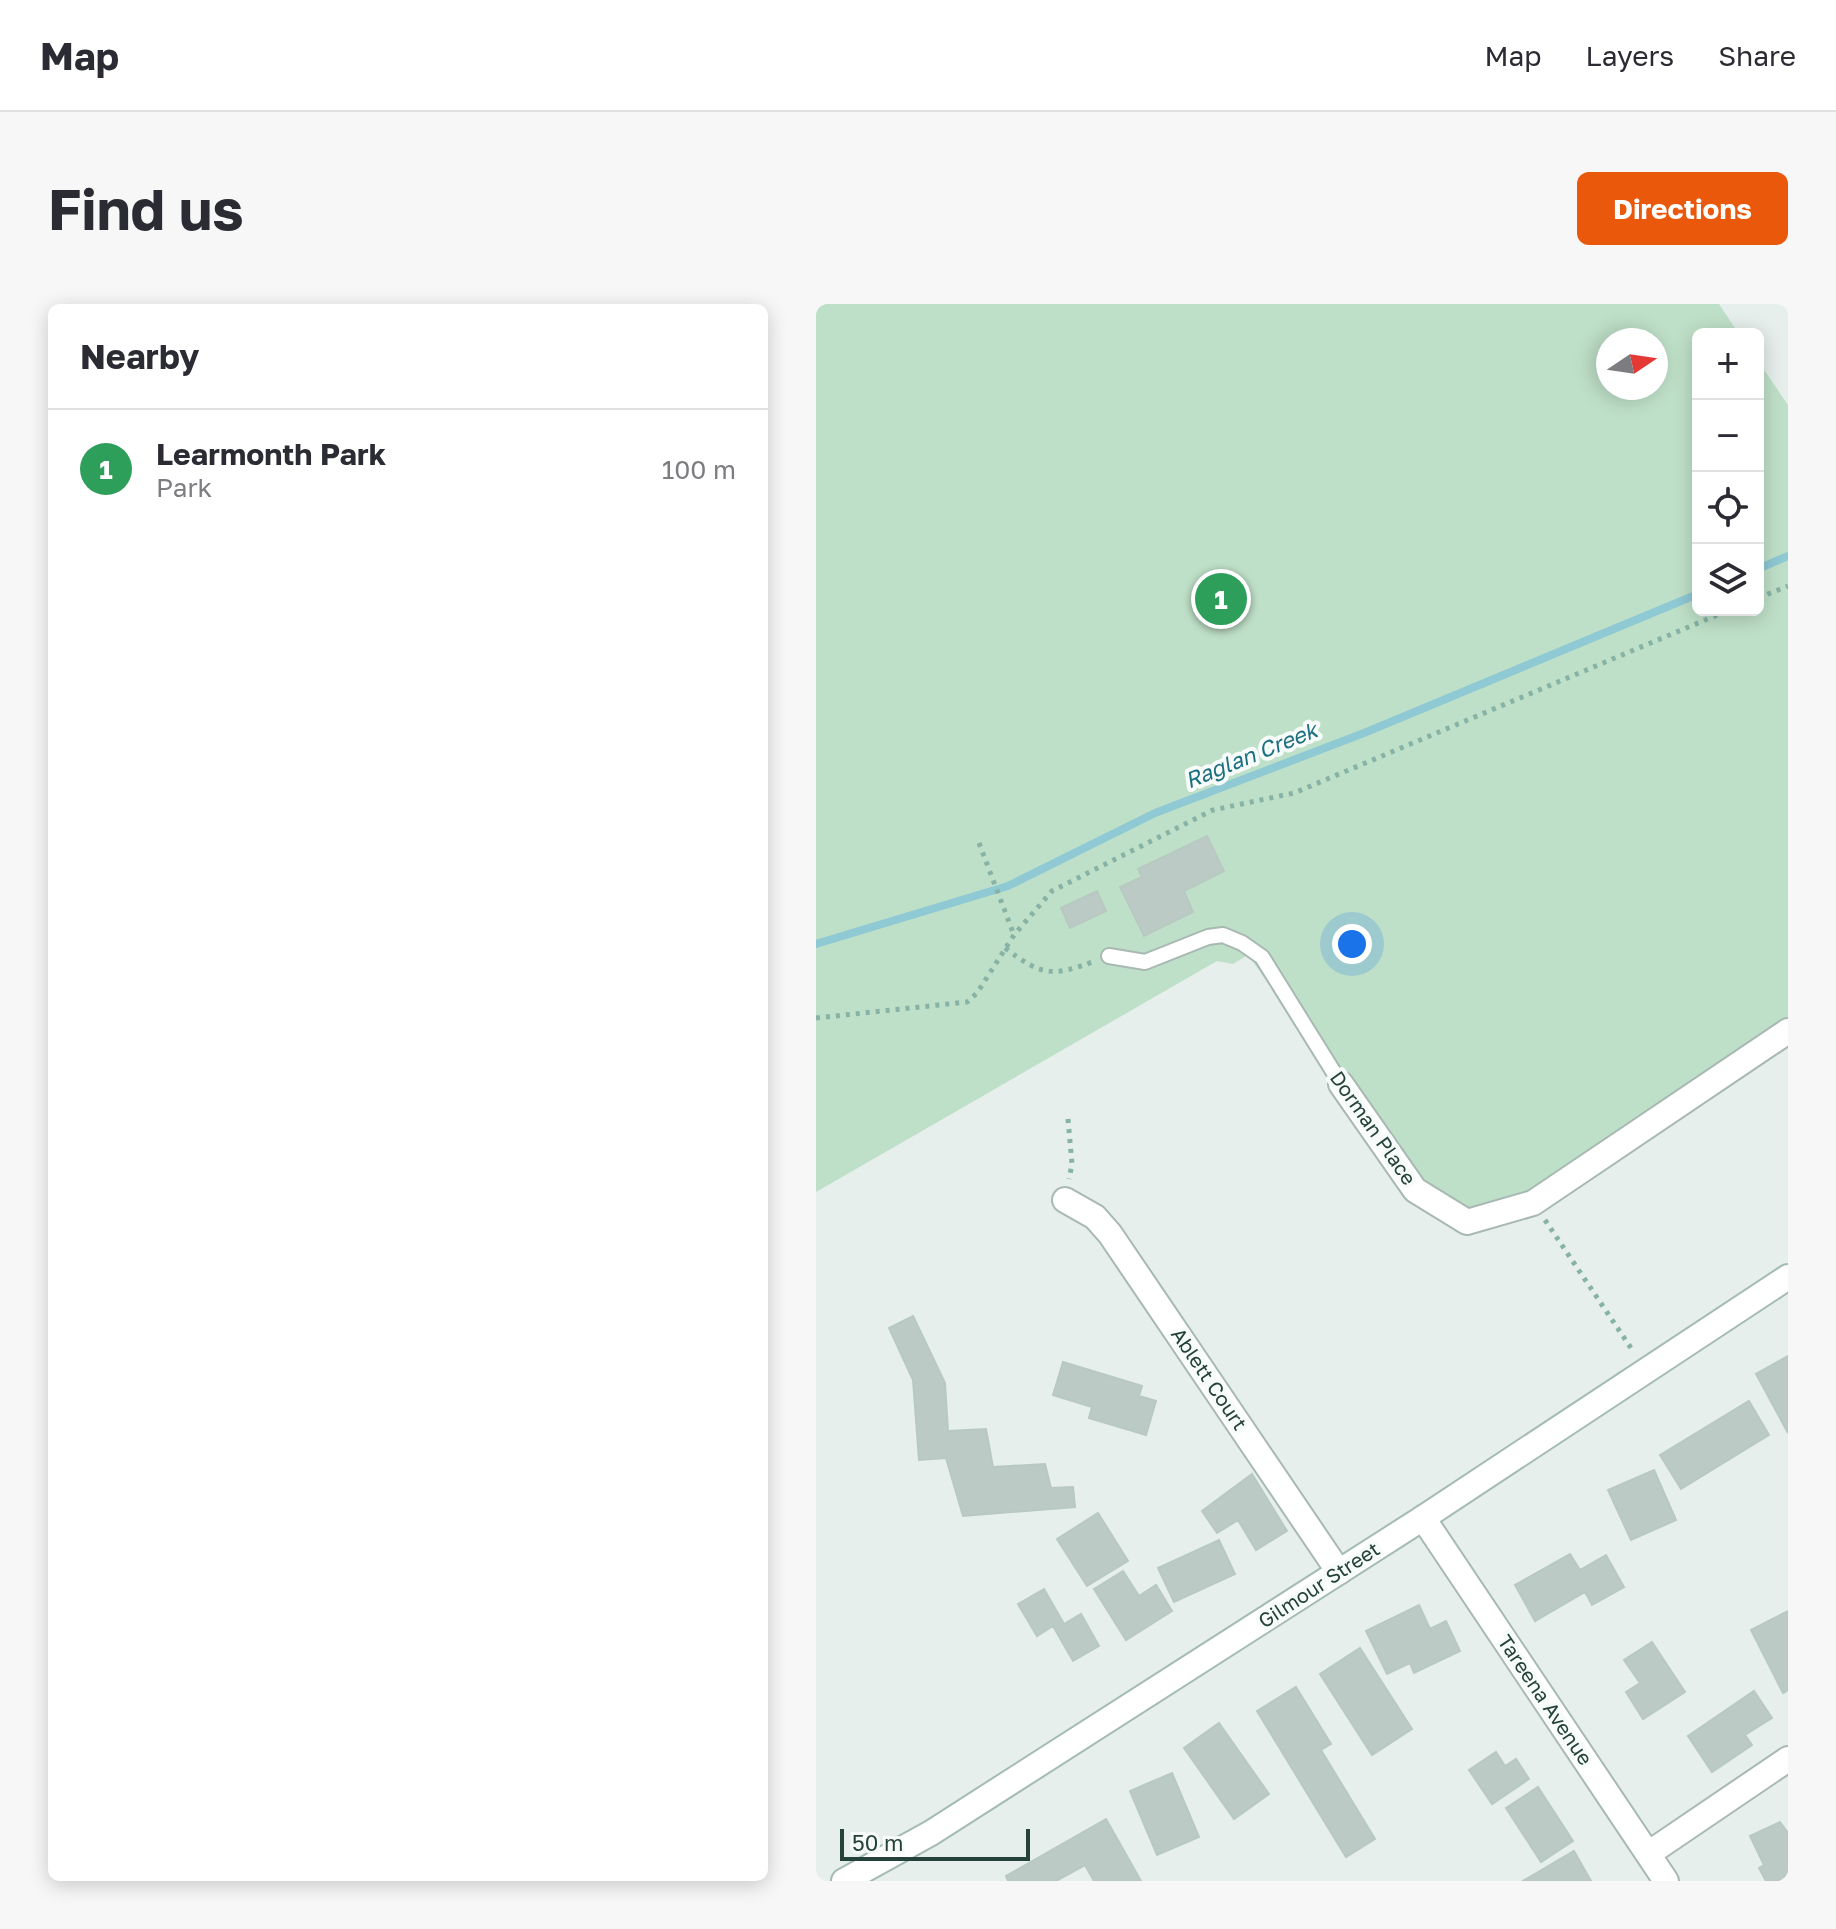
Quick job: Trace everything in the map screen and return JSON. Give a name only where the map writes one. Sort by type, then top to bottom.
[{"type":"street","name":"Dorman Place","points":[[1341,1084],[1415,1190],[1467,1222],[1533,1203],[1788,1031]]},
{"type":"street","name":"Ablett Court","points":[[1065,1200],[1095,1217],[1110,1234],[1339,1572]]},
{"type":"street","name":"Gilmour Street","points":[[844,1881],[931,1833],[1339,1572],[1788,1277]]},
{"type":"street","name":"Tareena Avenue","points":[[1423,1518],[1666,1881]]},
{"type":"street","points":[[1648,1854],[1788,1759]]},
{"type":"lane","name":"Dorman Place","points":[[1109,956],[1145,962],[1208,937],[1223,935],[1242,943],[1262,957],[1341,1084]]},
{"type":"path","points":[[1764,596],[1788,586]]},
{"type":"path","points":[[816,1018],[967,1002],[1014,935],[1052,891],[1213,810],[1294,793],[1715,616]]},
{"type":"path","points":[[979,843],[1014,935]]},
{"type":"path","points":[[1005,948],[1040,971],[1054,974],[1109,956]]},
{"type":"path","points":[[1065,1200],[1072,1164],[1068,1119]]},
{"type":"path","points":[[1533,1203],[1646,1370]]},
{"type":"green space","points":[[816,304],[1719,304],[1735,328],[1692,328],[1692,616],[1764,616],[1764,370],[1788,405],[1788,1031],[1533,1203],[1467,1222],[1415,1190],[1248,955],[1233,964],[1217,961],[816,1192]]},
{"type":"building","points":[[1207,836],[1224,871],[1184,891],[1193,912],[1144,936],[1120,887],[1142,877],[1138,869]]},
{"type":"building","points":[[1097,891],[1106,911],[1070,928],[1061,908]]},
{"type":"building","points":[[913,1316],[945,1383],[948,1431],[986,1429],[993,1467],[1045,1464],[1051,1488],[1073,1487],[1075,1507],[963,1516],[946,1458],[919,1460],[913,1380],[889,1328]]},
{"type":"building","points":[[1788,1356],[1788,1433],[1756,1374]]},
{"type":"building","points":[[1063,1362],[1142,1386],[1139,1396],[1156,1401],[1146,1435],[1089,1418],[1092,1407],[1053,1395]]},
{"type":"building","points":[[1749,1401],[1769,1435],[1681,1489],[1660,1455]]},
{"type":"building","points":[[1654,1470],[1676,1520],[1631,1540],[1608,1490]]},
{"type":"building","points":[[1252,1474],[1287,1531],[1256,1550],[1238,1520],[1217,1533],[1202,1511]]},
{"type":"building","points":[[1098,1513],[1128,1561],[1087,1586],[1057,1539]]},
{"type":"building","points":[[1219,1540],[1235,1574],[1174,1602],[1158,1568]]},
{"type":"building","points":[[1570,1554],[1580,1570],[1606,1555],[1624,1587],[1592,1605],[1585,1592],[1535,1621],[1515,1585]]},
{"type":"building","points":[[1123,1571],[1139,1596],[1156,1585],[1172,1611],[1126,1640],[1094,1589]]},
{"type":"building","points":[[1044,1589],[1064,1624],[1081,1614],[1099,1646],[1073,1661],[1053,1626],[1037,1636],[1018,1604]]},
{"type":"building","points":[[1419,1605],[1430,1629],[1446,1621],[1460,1651],[1414,1673],[1410,1663],[1387,1674],[1366,1631]]},
{"type":"building","points":[[1788,1611],[1788,1690],[1783,1693],[1751,1630]]},
{"type":"building","points":[[1652,1642],[1685,1692],[1643,1719],[1626,1692],[1640,1683],[1624,1660]]},
{"type":"building","points":[[1360,1648],[1412,1729],[1372,1755],[1320,1674]]},
{"type":"building","points":[[1296,1687],[1331,1744],[1321,1750],[1375,1839],[1346,1857],[1257,1711]]},
{"type":"building","points":[[1754,1691],[1772,1718],[1745,1735],[1752,1745],[1712,1772],[1688,1736]]},
{"type":"building","points":[[1219,1723],[1269,1794],[1234,1819],[1184,1748]]},
{"type":"building","points":[[1496,1752],[1505,1766],[1516,1759],[1529,1779],[1492,1804],[1469,1770]]},
{"type":"building","points":[[1172,1773],[1199,1837],[1157,1855],[1130,1791]]},
{"type":"building","points":[[1538,1787],[1573,1841],[1541,1862],[1506,1808]]},
{"type":"building","points":[[1106,1819],[1141,1881],[1094,1881],[1085,1865],[1056,1881],[1008,1881],[1006,1876]]},
{"type":"building","points":[[1780,1822],[1788,1833],[1788,1881],[1766,1881],[1759,1868],[1764,1865],[1750,1836]]},
{"type":"building","points":[[1574,1851],[1591,1881],[1523,1881]]},
{"type":"waterway","name":"Raglan Creek","points":[[1764,566],[1788,556]]},
{"type":"waterway","name":"Raglan Creek","points":[[816,944],[1008,886],[1155,813],[1364,733],[1692,596]]},
{"type":"place","name":"Learmonth Park","points":[[1221,599]]}]
